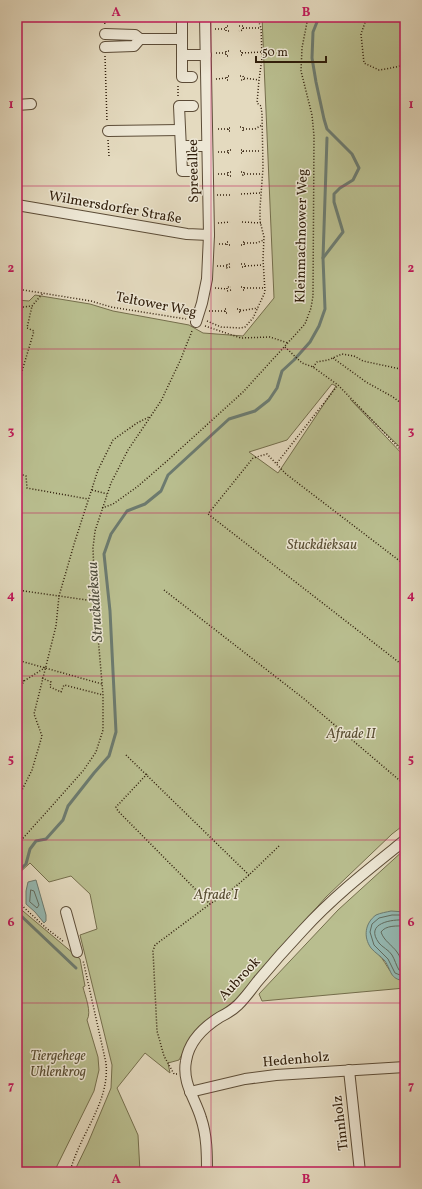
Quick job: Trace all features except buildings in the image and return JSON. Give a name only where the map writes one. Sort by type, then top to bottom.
[{"type":"street","points":[[182,17],[182,55],[187,77]]},
{"type":"street","name":"Spreeallee","points":[[196,322],[207,279],[209,235],[205,17]]},
{"type":"street","points":[[105,34],[135,34],[140,40]]},
{"type":"street","points":[[105,48],[134,46],[140,40],[181,39]]},
{"type":"street","points":[[182,55],[206,55]]},
{"type":"street","points":[[17,105],[31,104]]},
{"type":"street","points":[[191,171],[182,171],[179,106],[193,106]]},
{"type":"street","points":[[108,131],[180,130]]},
{"type":"street","points":[[181,146],[207,146]]},
{"type":"street","name":"Wilmersdorfer Straße","points":[[17,205],[187,234],[209,235]]},
{"type":"street","name":"Aubrook","points":[[207,1172],[204,1130],[185,1074],[188,1052],[200,1032],[238,1006],[283,951],[329,903],[346,887],[405,840]]},
{"type":"street","points":[[66,912],[77,952]]},
{"type":"street","name":"Hedenholz","points":[[190,1092],[244,1079],[348,1070],[405,1067]]},
{"type":"street","name":"Tinnholz","points":[[348,1070],[360,1172]]},
{"type":"path","points":[[213,324],[221,327],[245,327],[264,297],[264,240],[258,208],[262,174],[262,108],[257,103],[262,52],[262,28],[257,17]]},
{"type":"path","name":"Kleinmachnower Weg","points":[[102,508],[113,504],[167,461],[243,392],[305,324],[311,308],[313,296],[314,136],[312,115],[301,71],[302,48],[308,17]]},
{"type":"path","points":[[367,17],[361,34],[364,63],[379,70],[386,70],[405,65]]},
{"type":"path","points":[[228,26],[226,26],[226,31],[229,31]]},
{"type":"path","points":[[239,26],[243,26],[243,28],[262,28]]},
{"type":"path","points":[[239,30],[243,30],[243,28]]},
{"type":"path","points":[[229,51],[226,51],[226,56],[229,56]]},
{"type":"path","points":[[240,55],[242,55],[242,53],[262,52]]},
{"type":"path","points":[[229,76],[227,76],[227,80],[230,80]]},
{"type":"path","points":[[240,76],[259,80]]},
{"type":"path","points":[[179,106],[178,85],[187,77]]},
{"type":"path","points":[[240,80],[244,80],[244,78]]},
{"type":"path","points":[[106,89],[106,94]]},
{"type":"path","points":[[240,127],[243,127],[243,129],[255,129],[262,125]]},
{"type":"path","points":[[230,128],[228,128],[228,131],[230,131]]},
{"type":"path","points":[[240,131],[243,131],[243,129]]},
{"type":"path","points":[[231,150],[228,150],[228,154],[231,153]]},
{"type":"path","points":[[241,153],[262,151]]},
{"type":"path","points":[[231,172],[228,172],[228,176],[231,176]]},
{"type":"path","points":[[241,172],[244,172],[244,174]]},
{"type":"path","points":[[241,175],[262,174]]},
{"type":"path","points":[[242,194],[260,193]]},
{"type":"path","points":[[208,195],[232,195]]},
{"type":"path","points":[[242,222],[261,223]]},
{"type":"path","points":[[241,242],[256,243],[264,240]]},
{"type":"path","points":[[230,242],[227,242],[227,245],[230,245]]},
{"type":"path","points":[[241,245],[244,245],[244,243]]},
{"type":"path","points":[[230,264],[227,264],[228,268],[230,267]]},
{"type":"path","points":[[241,264],[245,264],[245,266]]},
{"type":"path","points":[[241,267],[263,265]]},
{"type":"path","points":[[231,287],[227,287],[227,291],[231,290]]},
{"type":"path","points":[[241,287],[265,288]]},
{"type":"path","points":[[241,290],[244,290],[244,288]]},
{"type":"path","name":"Teltower Weg","points":[[17,290],[91,301],[111,307],[182,318],[241,338],[270,337],[288,343]]},
{"type":"path","points":[[17,388],[34,331],[27,328],[32,306],[43,293]]},
{"type":"path","points":[[17,306],[32,306]]},
{"type":"path","points":[[237,312],[258,308]]},
{"type":"path","points":[[200,309],[209,311],[225,311],[225,309],[227,309]]},
{"type":"path","points":[[237,309],[240,309],[240,311]]},
{"type":"path","points":[[17,845],[83,771],[96,752],[103,730],[103,695],[95,602],[93,548],[95,531],[111,483],[128,450],[151,416],[170,383],[196,322]]},
{"type":"path","points":[[285,347],[302,363],[313,368],[338,385],[405,454]]},
{"type":"path","points":[[313,368],[317,362],[342,354],[405,370]]},
{"type":"path","points":[[333,358],[366,382],[393,397],[405,406]]},
{"type":"path","points":[[276,464],[338,385]]},
{"type":"path","points":[[17,800],[32,770],[42,736],[34,714],[56,626],[59,596],[98,470],[113,440],[137,423],[151,416]]},
{"type":"path","points":[[405,565],[286,474],[267,454],[253,458],[208,514],[405,667]]},
{"type":"path","points":[[17,473],[26,476],[27,488],[88,499]]},
{"type":"path","points":[[92,490],[107,494]]},
{"type":"path","points":[[17,590],[95,602]]},
{"type":"path","points":[[164,590],[303,698],[405,785]]},
{"type":"path","points":[[17,660],[102,684]]},
{"type":"path","points":[[17,694],[24,681],[46,667]]},
{"type":"path","points":[[42,678],[51,682],[50,687],[61,692],[64,685],[103,695]]},
{"type":"path","points":[[17,679],[24,681]]},
{"type":"path","points":[[126,754],[250,875]]},
{"type":"path","points":[[147,774],[116,807],[118,811],[210,904]]},
{"type":"path","points":[[185,1074],[174,1074],[160,1046],[157,1031],[153,951],[155,945],[210,904],[229,892],[250,875],[279,846]]},
{"type":"path","points":[[17,900],[46,928],[77,952],[82,959],[85,966],[106,1063],[107,1075],[104,1092],[74,1159],[70,1172]]},
{"type":"green space","points":[[262,17],[405,17],[405,452],[350,399],[405,457],[405,824],[392,834],[326,897],[235,1000],[202,1027],[187,1045],[179,1060],[168,1063],[170,1073],[145,1053],[117,1088],[138,1135],[140,1172],[74,1172],[111,1088],[112,1065],[80,935],[97,929],[90,894],[71,876],[49,882],[30,863],[17,875],[17,300],[29,301],[35,295],[90,304],[113,311],[189,325],[203,333],[243,336],[274,298]],"holes":[[[332,384],[336,386],[278,473],[249,452],[287,440]]]},
{"type":"green space","points":[[405,849],[405,912],[403,911],[379,955],[396,978],[405,981],[405,988],[262,1001],[259,994],[338,910]]},
{"type":"green space","name":"Tiergehege Uhlenkrog","points":[[17,906],[80,959],[85,986],[83,987],[89,1013],[87,1020],[98,1057],[99,1070],[94,1091],[54,1172],[17,1172]]},
{"type":"water","points":[[36,880],[46,915],[46,921],[44,923],[26,904],[28,882]]},
{"type":"water","points":[[391,911],[405,912],[405,981],[393,976],[385,961],[368,944],[366,935],[367,926],[372,918],[378,914]]},
{"type":"waterway","name":"Struckdieksau","points":[[17,872],[26,864],[30,849],[36,841],[46,839],[63,820],[68,806],[109,756],[116,732],[110,611],[104,554],[111,534],[127,511],[145,504],[161,491],[168,475],[229,419],[255,411],[269,400],[277,388],[282,371],[310,342],[319,326],[325,309],[323,258],[343,232],[334,202],[334,194],[340,188],[353,180],[359,168],[352,154],[327,129],[324,119],[312,58],[313,32],[319,17]]},
{"type":"waterway","points":[[323,258],[327,138]]},
{"type":"waterway","points":[[17,912],[76,968]]},
{"type":"park label","name":"Stuckdieksau","points":[[322,545]]},
{"type":"park label","name":"Afrade II","points":[[351,734]]},
{"type":"park label","name":"Afrade I","points":[[216,895]]}]
